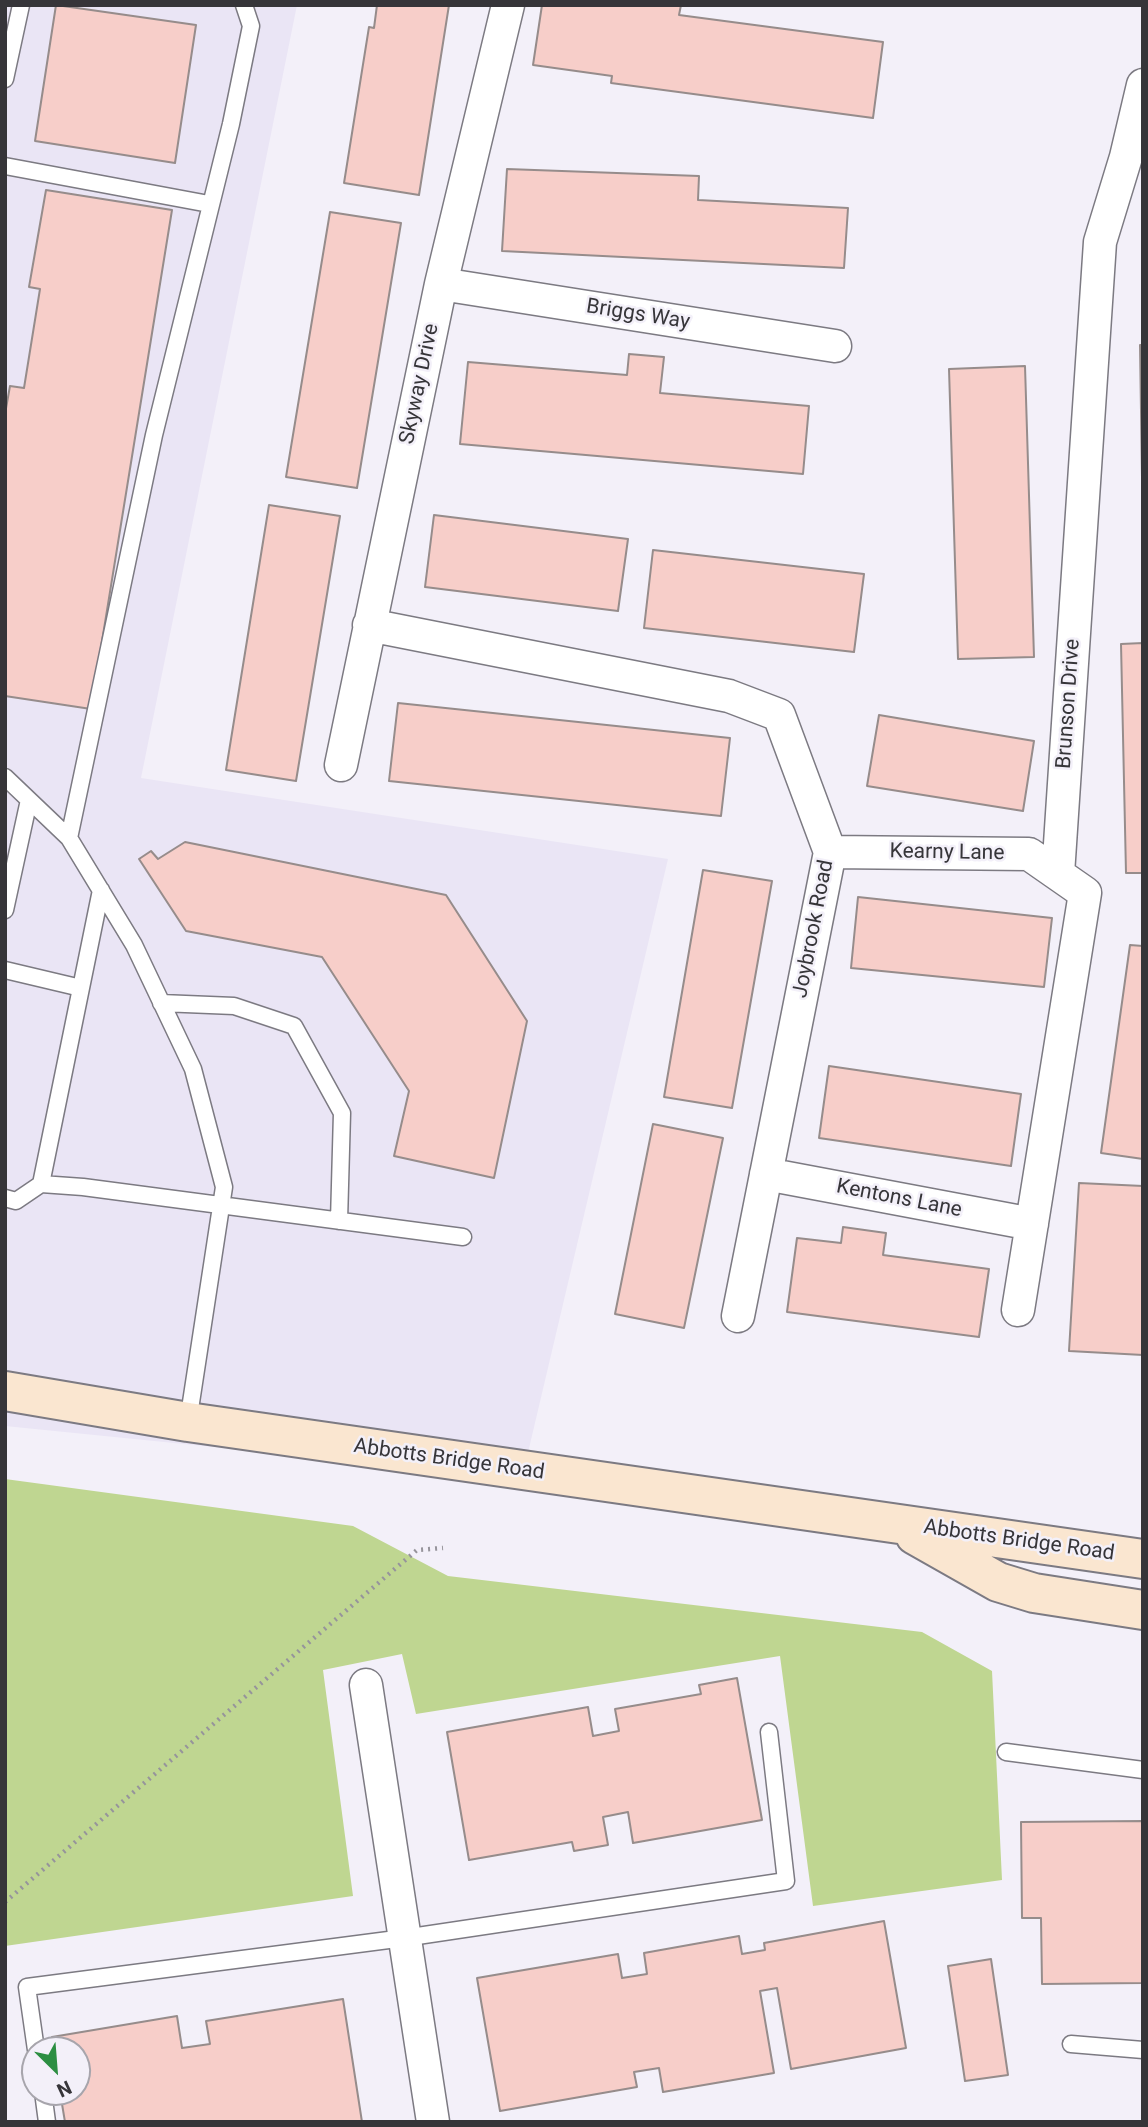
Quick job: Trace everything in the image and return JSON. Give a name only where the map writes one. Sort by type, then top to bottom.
[{"type":"main road","name":"Abbotts Bridge Road","points":[[5,1391],[188,1422],[1143,1559]]},
{"type":"main road","name":"Abbotts Bridge Road","points":[[895,1524],[998,1582],[1034,1593],[1143,1610]]},
{"type":"street","name":"Skyway Drive","points":[[341,765],[441,284],[508,5]]},
{"type":"street","name":"Brunson Drive","points":[[1058,874],[1100,242],[1126,157],[1143,85]]},
{"type":"street","name":"Briggs Way","points":[[441,284],[835,346]]},
{"type":"street","name":"Joybrook Road","points":[[369,625],[729,696],[779,715],[830,852],[738,1317]]},
{"type":"street","name":"Kearny Lane","points":[[830,852],[1029,854],[1058,874]]},
{"type":"street","points":[[1018,1310],[1085,893],[1058,874]]},
{"type":"street","name":"Kentons Lane","points":[[766,1174],[1032,1224]]},
{"type":"street","points":[[1105,1553],[1143,1539]]},
{"type":"street","points":[[366,1685],[433,2122]]},
{"type":"lane","points":[[5,79],[21,5]]},
{"type":"lane","points":[[69,838],[108,642],[209,204],[231,124],[251,26],[244,5]]},
{"type":"lane","points":[[5,166],[209,204]]},
{"type":"lane","points":[[5,777],[69,838],[134,945],[192,1069],[224,1187],[188,1422]]},
{"type":"lane","points":[[5,910],[29,800]]},
{"type":"lane","points":[[41,1184],[100,890]]},
{"type":"lane","points":[[5,970],[81,988]]},
{"type":"lane","points":[[161,1003],[234,1006],[294,1026],[342,1114],[339,1222]]},
{"type":"lane","points":[[5,1198],[16,1201],[41,1184],[463,1237]]},
{"type":"lane","points":[[34,2036],[27,1987],[404,1938],[786,1881],[769,1732]]},
{"type":"lane","points":[[1006,1752],[1143,1770]]},
{"type":"lane","points":[[1071,2044],[1143,2050]]},
{"type":"path","points":[[5,1902],[417,1550],[443,1548]]},
{"type":"shaded area","points":[[5,5],[297,5],[141,778],[668,859],[522,1478],[5,1426]]},
{"type":"green space","points":[[5,1479],[353,1526],[448,1576],[922,1632],[992,1671],[1002,1880],[813,1906],[780,1656],[416,1714],[402,1654],[323,1670],[353,1896],[5,1946]]},
{"type":"building","points":[[56,5],[196,25],[175,163],[35,141]]},
{"type":"building","points":[[377,5],[449,5],[419,195],[344,183],[369,27],[374,28]]},
{"type":"building","points":[[542,5],[681,5],[679,15],[883,42],[873,118],[611,83],[612,76],[533,65]]},
{"type":"building","points":[[507,169],[699,176],[698,200],[848,208],[844,268],[502,251]]},
{"type":"building","points":[[46,190],[172,210],[91,709],[5,696],[5,414],[10,386],[24,388],[40,289],[29,287]]},
{"type":"building","points":[[330,212],[401,223],[357,488],[286,477]]},
{"type":"building","points":[[1140,345],[1143,345],[1143,544]]},
{"type":"building","points":[[629,354],[664,357],[660,393],[809,406],[803,474],[460,444],[468,362],[627,375]]},
{"type":"building","points":[[1025,366],[1034,657],[958,659],[949,369]]},
{"type":"building","points":[[269,505],[340,516],[296,781],[226,770]]},
{"type":"building","points":[[434,515],[628,539],[618,611],[425,587]]},
{"type":"building","points":[[653,550],[864,574],[854,652],[644,628]]},
{"type":"building","points":[[1143,643],[1143,873],[1126,873],[1121,644]]},
{"type":"building","points":[[398,703],[730,738],[721,816],[389,781]]},
{"type":"building","points":[[879,715],[1034,741],[1023,811],[867,786]]},
{"type":"building","points":[[185,842],[446,895],[527,1021],[494,1178],[394,1156],[409,1091],[322,957],[186,931],[139,859],[151,851],[158,859]]},
{"type":"building","points":[[703,870],[772,881],[732,1108],[664,1097]]},
{"type":"building","points":[[858,897],[1052,918],[1044,987],[851,968]]},
{"type":"building","points":[[1130,945],[1143,946],[1143,1159],[1101,1153]]},
{"type":"building","points":[[829,1066],[1021,1094],[1011,1166],[819,1138]]},
{"type":"building","points":[[653,1124],[723,1138],[684,1328],[615,1314]]},
{"type":"building","points":[[1079,1183],[1143,1186],[1143,1355],[1069,1351]]},
{"type":"building","points":[[843,1227],[886,1233],[883,1255],[989,1269],[979,1337],[787,1312],[797,1238],[841,1243]]},
{"type":"building","points":[[737,1678],[762,1820],[633,1843],[628,1812],[603,1817],[608,1845],[574,1851],[572,1842],[469,1860],[447,1732],[588,1707],[593,1736],[619,1731],[615,1709],[701,1694],[699,1685]]},
{"type":"building","points":[[1143,1821],[1143,1983],[1042,1984],[1041,1918],[1022,1918],[1021,1822]]},
{"type":"building","points":[[884,1921],[906,2048],[791,2069],[777,1988],[760,1991],[774,2073],[663,2092],[659,2068],[634,2072],[637,2087],[500,2111],[477,1978],[618,1954],[622,1978],[647,1974],[644,1953],[739,1936],[742,1954],[765,1950],[764,1943]]},
{"type":"building","points":[[991,1959],[1008,2075],[965,2081],[948,1966]]},
{"type":"building","points":[[343,1999],[362,2122],[65,2122],[62,2106],[91,2106],[91,2036],[58,2036],[177,2016],[182,2048],[210,2044],[206,2021]]}]
